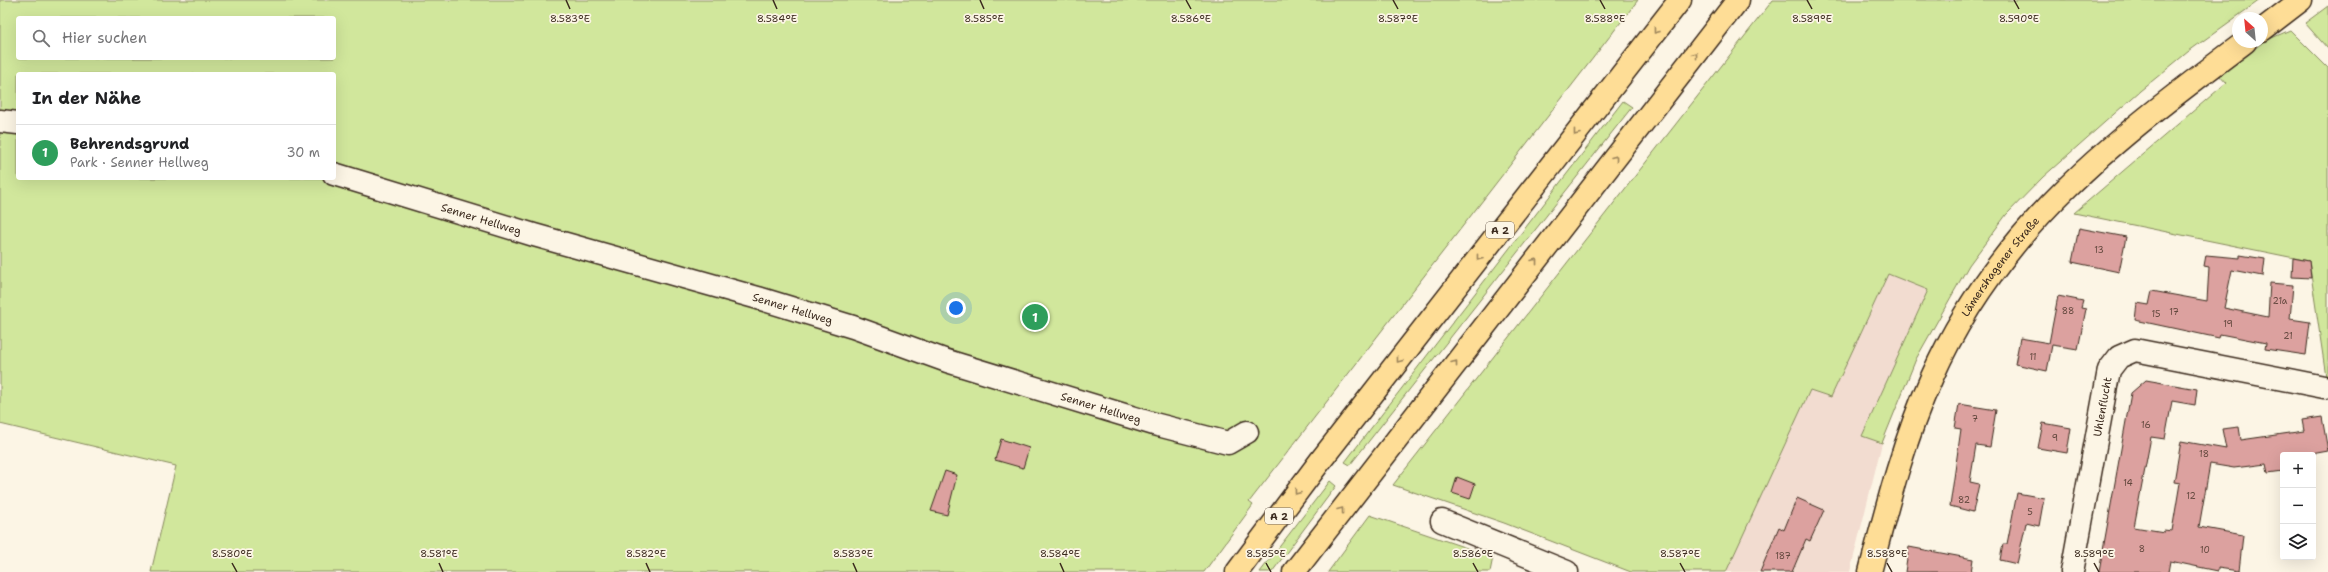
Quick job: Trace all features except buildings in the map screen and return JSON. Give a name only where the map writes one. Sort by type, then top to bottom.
[{"type":"main road","name":"A 2","points":[[1237,572],[1321,460],[1680,0]]},
{"type":"main road","points":[[1294,572],[1738,0]]},
{"type":"main road","points":[[2268,25],[2301,0]]},
{"type":"main road","name":"Lämershagener Straße","points":[[1870,572],[1892,489],[1920,406],[1960,321],[1995,267],[2036,218],[2085,170],[2130,130],[2237,48]]},
{"type":"street","points":[[0,121],[16,123]]},
{"type":"street","name":"Senner Hellweg","points":[[336,175],[534,235],[853,326],[948,361],[1154,424],[1228,443],[1247,432]]},
{"type":"street","name":"Uhlenflucht","points":[[2072,572],[2109,370],[2119,357],[2135,350],[2324,387]]},
{"type":"street","points":[[1442,521],[1567,572]]},
{"type":"shaded area","points":[[1888,274],[1928,290],[1862,436],[1882,443],[1850,572],[1726,572],[1810,390],[1831,396]]},
{"type":"green space","points":[[0,0],[1638,0],[1249,502],[1253,505],[1204,572],[151,572],[176,466],[0,424]]},
{"type":"green space","points":[[1773,0],[2260,0],[2243,12],[2232,12],[2232,20],[2189,51],[2140,91],[2043,177],[2006,215],[1969,265],[1916,359],[1882,443],[1862,436],[1928,290],[1888,274],[1831,397],[1810,390],[1726,572],[1631,572],[1504,523],[1393,485]]},
{"type":"green space","points":[[2328,6],[2328,49],[2305,23]]},
{"type":"green space","points":[[2290,30],[2328,68],[2328,390],[2309,261],[2074,213],[2226,83],[2219,75],[2256,48],[2268,48],[2268,40]]},
{"type":"green space","points":[[1623,101],[1632,107],[1350,465],[1345,462]]},
{"type":"green space","points":[[1330,481],[1336,486],[1272,572],[1260,572]]},
{"type":"green space","points":[[1370,515],[1493,557],[1490,572],[1328,572]]},
{"type":"place","name":"Behrendsgrund","points":[[1035,317]]}]
